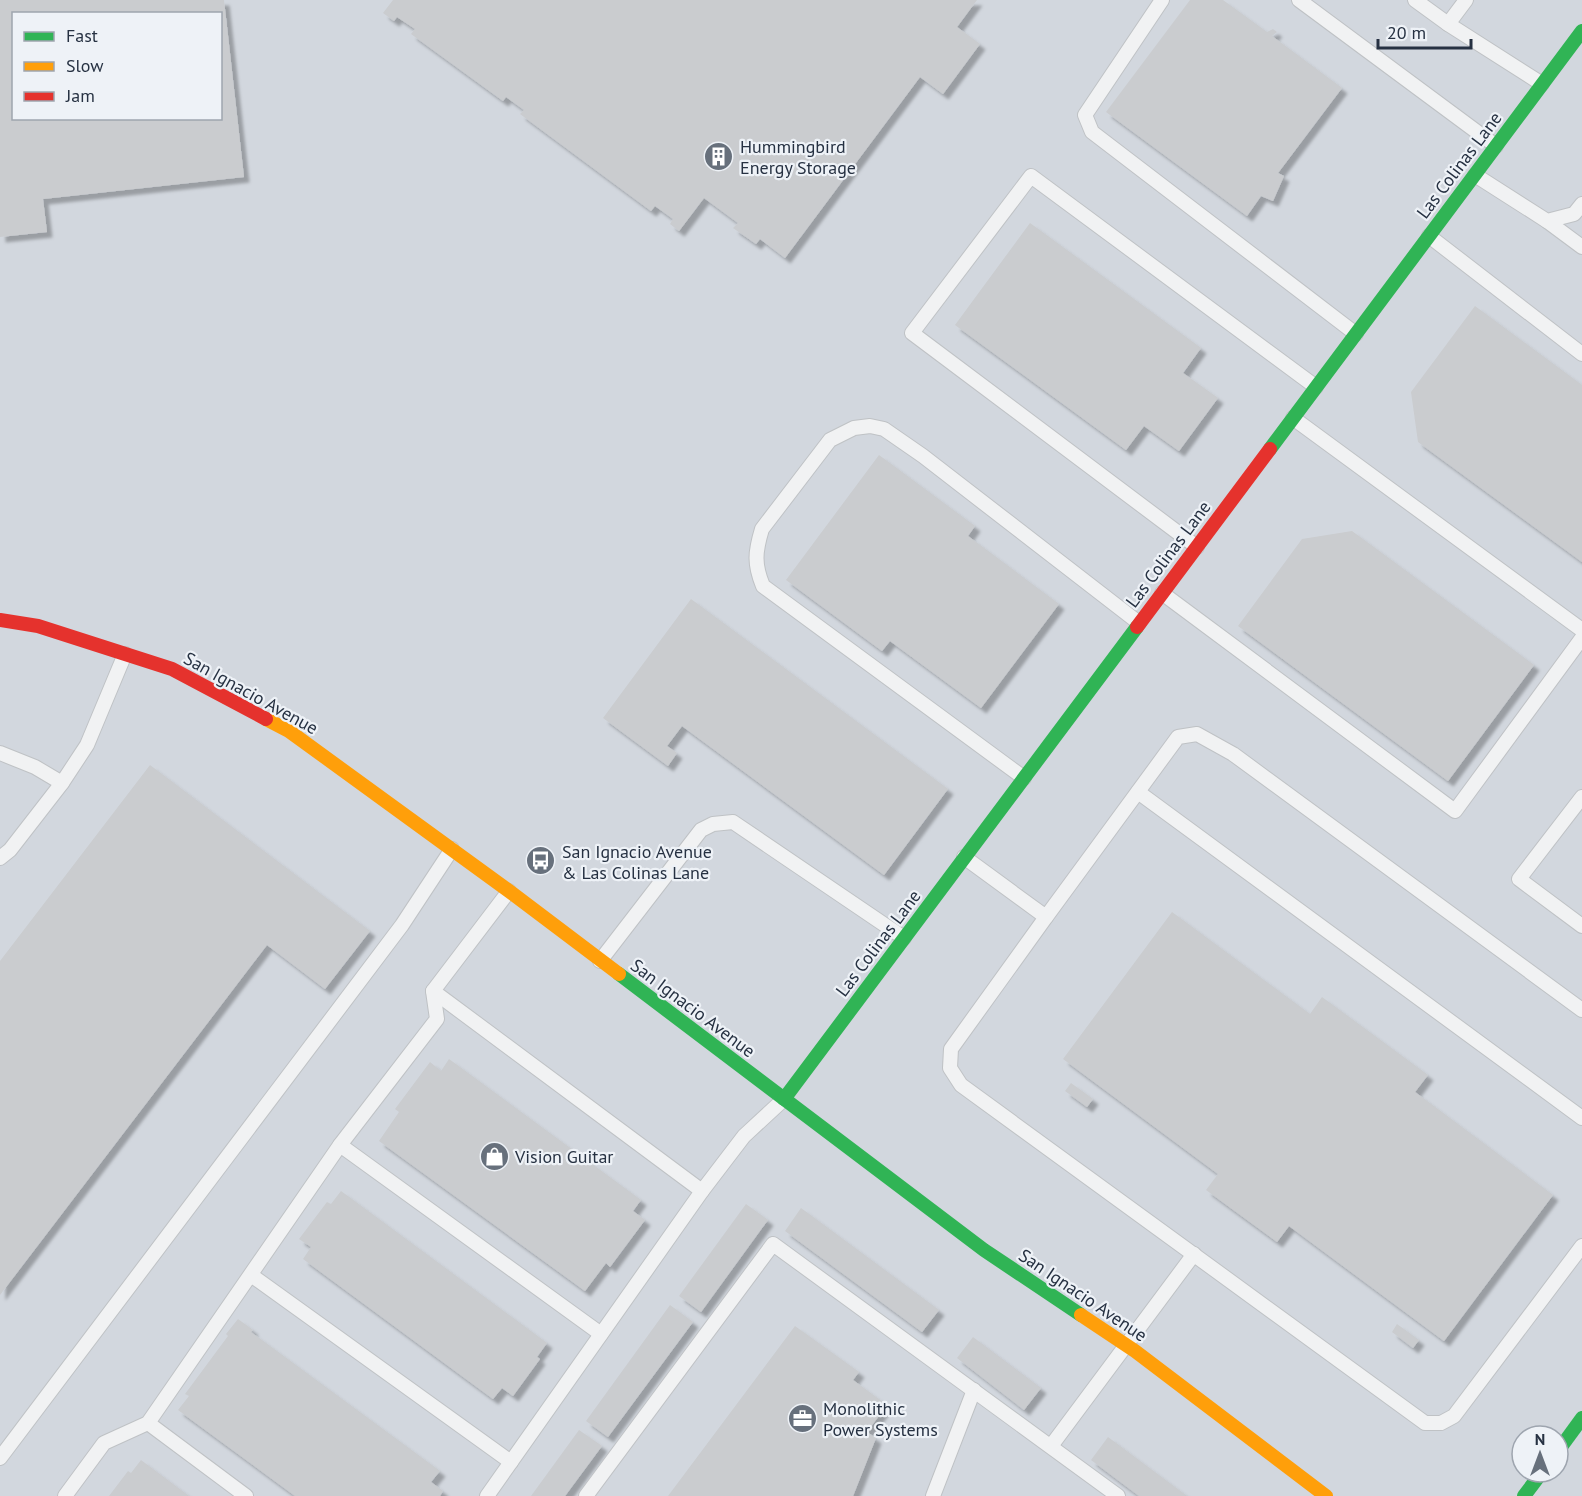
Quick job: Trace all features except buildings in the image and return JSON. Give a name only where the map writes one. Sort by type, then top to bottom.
[{"type":"street","name":"Las Colinas Lane","points":[[784,1099],[1582,31]]},
{"type":"street","name":"San Ignacio Avenue","points":[[0,620],[38,626],[172,669],[289,730],[509,891],[984,1250],[1126,1344],[1326,1496]]},
{"type":"street","points":[[1570,1434],[1582,1418]]},
{"type":"lane","points":[[1162,0],[1085,115],[1092,132],[1356,334]]},
{"type":"lane","points":[[1299,0],[1496,146]]},
{"type":"lane","points":[[1415,0],[1448,24],[1542,84]]},
{"type":"lane","points":[[1448,24],[1466,0]]},
{"type":"lane","points":[[1474,175],[1582,247]]},
{"type":"lane","points":[[1197,546],[912,333],[1031,176],[1316,387]]},
{"type":"lane","points":[[1547,222],[1574,214],[1582,204]]},
{"type":"lane","points":[[1429,236],[1582,354]]},
{"type":"lane","points":[[1293,418],[1582,630]]},
{"type":"lane","points":[[1024,778],[763,586],[756,568],[758,543],[762,529],[830,440],[854,428],[870,426],[884,429],[923,456],[1139,623]]},
{"type":"lane","points":[[1162,593],[1455,811],[1582,638]]},
{"type":"lane","points":[[0,858],[10,850],[62,783],[87,745],[125,654]]},
{"type":"lane","points":[[1582,1010],[1233,754],[1197,734],[1178,737],[951,1049],[950,1068],[961,1085],[1425,1423],[1441,1423],[1454,1416],[1582,1246]]},
{"type":"lane","points":[[0,753],[35,767],[62,783]]},
{"type":"lane","points":[[1138,792],[1582,1118]]},
{"type":"lane","points":[[1582,797],[1519,879],[1582,926]]},
{"type":"lane","points":[[600,961],[701,830],[713,824],[733,822],[904,938]]},
{"type":"lane","points":[[0,1458],[402,925],[452,849]]},
{"type":"lane","points":[[964,857],[1046,917]]},
{"type":"lane","points":[[65,1496],[104,1443],[148,1423],[340,1145],[437,1019],[432,991],[509,891]]},
{"type":"lane","points":[[432,991],[702,1191]]},
{"type":"lane","points":[[487,1496],[702,1191],[744,1136],[784,1099]]},
{"type":"lane","points":[[340,1145],[601,1334]]},
{"type":"lane","points":[[586,1496],[773,1244],[1118,1496]]},
{"type":"lane","points":[[1051,1446],[1194,1254]]},
{"type":"lane","points":[[250,1275],[511,1462]]},
{"type":"lane","points":[[933,1496],[974,1390]]},
{"type":"lane","points":[[148,1423],[246,1496]]},
{"type":"shaded area","points":[[0,0],[1582,0],[1582,1496],[0,1496]]},
{"type":"traffic: fast","points":[[1270,449],[1582,31]]},
{"type":"traffic: fast","points":[[784,1099],[1137,627]]},
{"type":"traffic: fast","points":[[619,974],[984,1250],[1081,1315]]},
{"type":"traffic: fast","points":[[1570,1434],[1582,1418]]},
{"type":"traffic: fast","points":[[1524,1496],[1533,1484]]},
{"type":"traffic: slow","points":[[266,719],[289,731],[619,974]]},
{"type":"traffic: slow","points":[[1081,1315],[1135,1351],[1326,1496]]},
{"type":"traffic: jam","points":[[1137,627],[1270,449]]},
{"type":"traffic: jam","points":[[0,620],[38,626],[172,669],[266,719]]},
{"type":"place","name":"Hummingbird Energy Storage","points":[[719,156]]},
{"type":"place","name":"San Ignacio Avenue & Las Colinas Lane","points":[[541,861]]},
{"type":"place","name":"Vision Guitar","points":[[494,1156]]},
{"type":"place","name":"Monolithic Power Systems","points":[[802,1418]]}]
